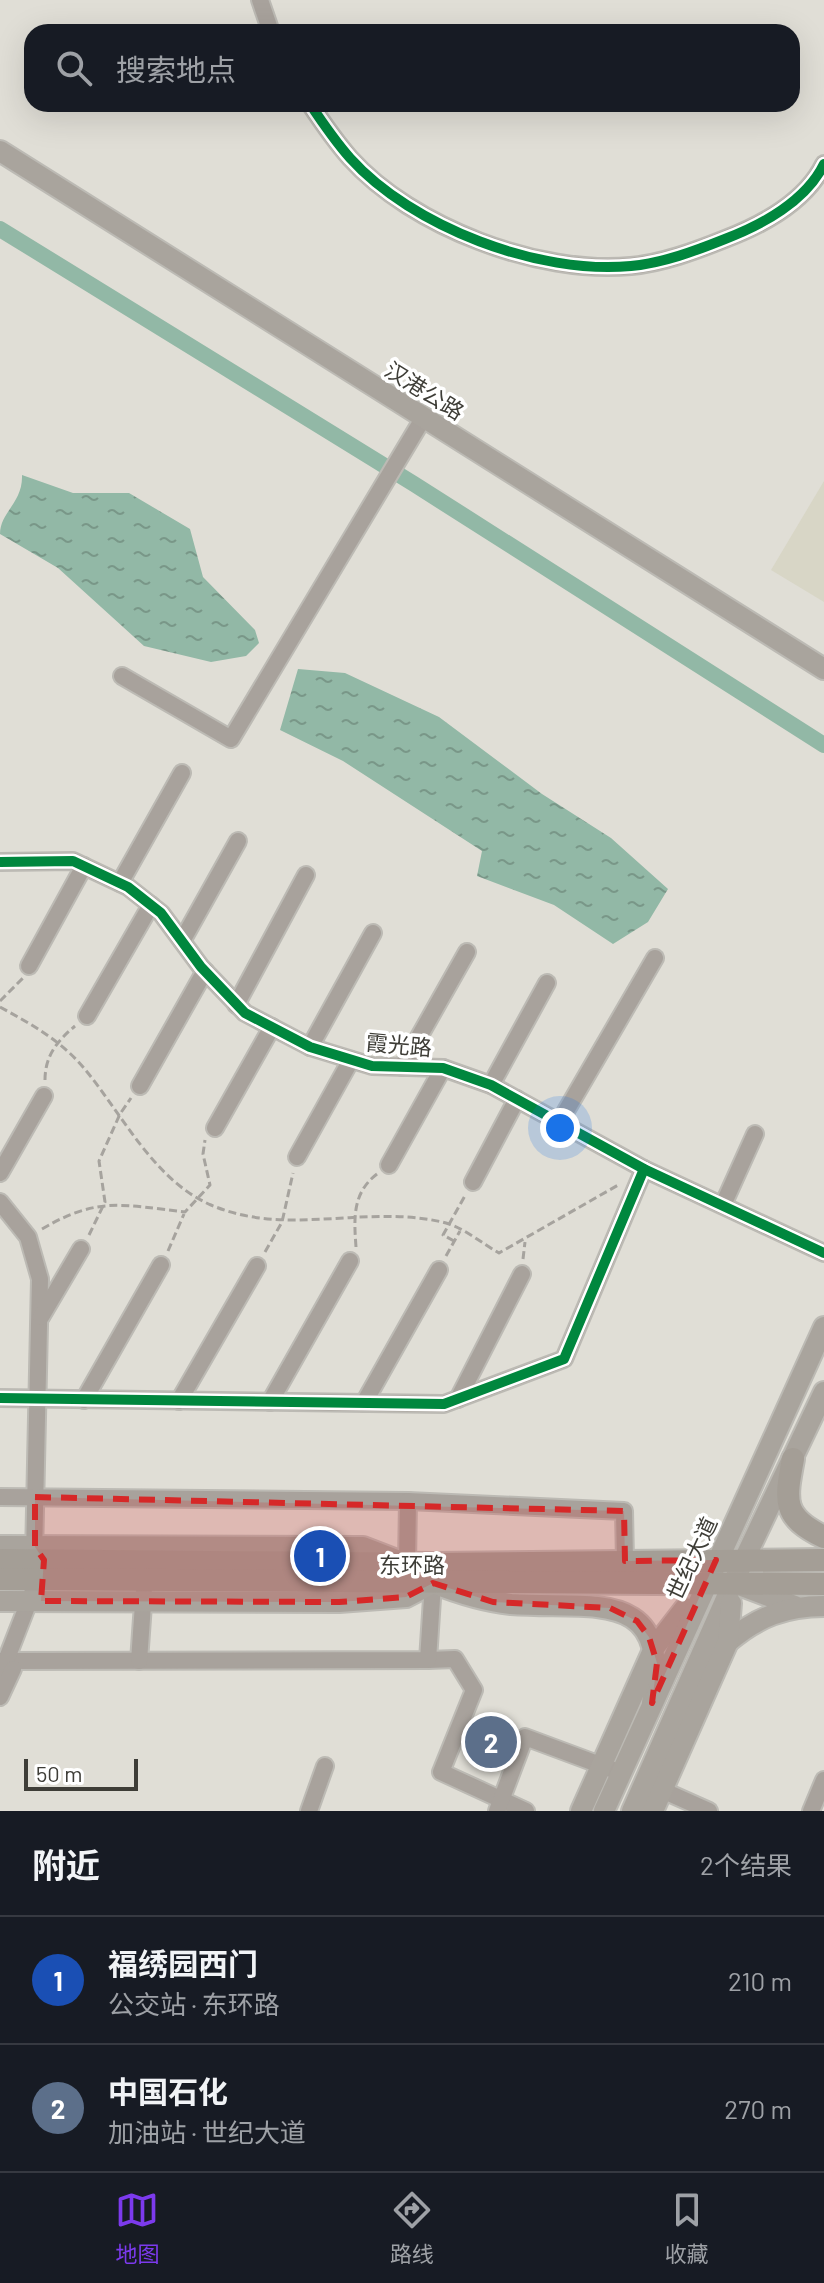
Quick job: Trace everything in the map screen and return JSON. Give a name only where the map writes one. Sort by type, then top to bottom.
[{"type":"highway","points":[[793,1459],[787,1503],[798,1522],[824,1537]]},
{"type":"highway","name":"东环路","points":[[0,1560],[38,1575],[144,1591],[433,1583],[824,1584]]},
{"type":"highway","name":"东环路","points":[[0,1579],[38,1575],[407,1564],[824,1560]]},
{"type":"main road","name":"汉港公路","points":[[0,151],[824,683]]},
{"type":"main road","name":"汉港公路","points":[[0,166],[824,669]]},
{"type":"main road","name":"世纪大道","points":[[604,1811],[705,1583],[824,1327]]},
{"type":"main road","points":[[633,1811],[733,1583],[824,1392]]},
{"type":"main road","points":[[0,1546],[38,1575],[0,1601]]},
{"type":"main road","points":[[433,1583],[493,1602],[610,1608],[644,1627],[654,1648],[657,1663],[652,1703]]},
{"type":"main road","points":[[581,1811],[654,1648],[705,1583]]},
{"type":"main road","points":[[733,1583],[795,1606],[824,1606]]},
{"type":"main road","points":[[653,1811],[728,1642],[733,1583]]},
{"type":"main road","points":[[728,1642],[761,1619],[795,1606]]},
{"type":"main road","points":[[633,1811],[662,1790]]},
{"type":"street","points":[[260,0],[268,24]]},
{"type":"street","points":[[316,112],[351,159],[374,180],[419,211],[492,246],[561,265],[633,266],[687,253],[730,238],[787,206],[806,189],[824,164]]},
{"type":"street","points":[[122,676],[231,739],[421,422]]},
{"type":"street","points":[[120,883],[182,773]]},
{"type":"street","points":[[182,941],[238,841]]},
{"type":"street","name":"霞光路","points":[[0,862],[73,861],[120,883],[151,905],[205,971],[245,1013],[310,1047],[372,1066],[443,1068],[491,1085],[644,1169],[824,1253]]},
{"type":"street","points":[[29,966],[84,866]]},
{"type":"street","points":[[236,1005],[306,875]]},
{"type":"street","points":[[87,1016],[151,905]]},
{"type":"street","points":[[310,1047],[373,933]]},
{"type":"street","points":[[402,1067],[467,952]]},
{"type":"street","points":[[559,1123],[655,958]]},
{"type":"street","points":[[140,1086],[205,971]]},
{"type":"street","points":[[491,1085],[547,983]]},
{"type":"street","points":[[215,1128],[272,1027]]},
{"type":"street","points":[[297,1157],[351,1060]]},
{"type":"street","points":[[389,1165],[443,1068]]},
{"type":"street","points":[[0,1173],[44,1096]]},
{"type":"street","points":[[473,1182],[517,1099]]},
{"type":"street","points":[[723,1205],[755,1134]]},
{"type":"street","points":[[0,1398],[444,1404],[564,1359],[644,1169]]},
{"type":"street","points":[[0,1202],[28,1237],[40,1279],[40,1400],[35,1497],[38,1575],[6,1665],[0,1697]]},
{"type":"street","points":[[40,1318],[81,1249]]},
{"type":"street","points":[[270,1402],[350,1261]]},
{"type":"street","points":[[84,1400],[161,1265]]},
{"type":"street","points":[[179,1401],[257,1266]]},
{"type":"street","points":[[364,1403],[439,1270]]},
{"type":"street","points":[[458,1399],[522,1274]]},
{"type":"street","points":[[0,1497],[408,1501],[624,1511],[625,1561]]},
{"type":"street","points":[[407,1564],[408,1501]]},
{"type":"street","points":[[428,1660],[433,1583]]},
{"type":"street","points":[[139,1661],[144,1591]]},
{"type":"street","points":[[6,1665],[455,1659],[474,1690],[441,1772],[499,1806],[526,1811]]},
{"type":"street","points":[[499,1806],[525,1737],[621,1773]]},
{"type":"street","points":[[657,1755],[662,1790],[709,1811]]},
{"type":"street","points":[[309,1811],[325,1766]]},
{"type":"street","points":[[811,1811],[824,1780]]},
{"type":"path","points":[[0,1001],[20,984],[29,966]]},
{"type":"path","points":[[0,1007],[39,1027],[81,1065],[174,1182],[234,1214],[282,1222],[354,1215],[416,1218],[450,1224],[499,1253],[550,1227],[644,1169]]},
{"type":"path","points":[[44,1096],[45,1069],[56,1042],[87,1016]]},
{"type":"path","points":[[81,1249],[105,1202],[99,1161],[120,1114],[140,1086]]},
{"type":"path","points":[[161,1265],[185,1212],[210,1185],[203,1154],[205,1139],[215,1128]]},
{"type":"path","points":[[257,1266],[282,1222],[297,1157]]},
{"type":"path","points":[[350,1261],[356,1249],[354,1215],[359,1195],[389,1165]]},
{"type":"path","points":[[454,1241],[443,1235],[473,1182]]},
{"type":"path","points":[[28,1237],[66,1215],[105,1202],[185,1212]]},
{"type":"path","points":[[439,1270],[460,1230]]},
{"type":"highlighted area","points":[[35,1497],[624,1511],[625,1561],[716,1560],[652,1703],[657,1663],[649,1637],[637,1621],[610,1608],[493,1602],[433,1583],[406,1597],[339,1602],[41,1601],[44,1560],[35,1547]]},
{"type":"shaded area","points":[[824,481],[824,602],[771,570]]},
{"type":"water","points":[[22,475],[73,493],[129,493],[190,529],[203,577],[255,630],[259,643],[246,656],[211,662],[144,646],[58,568],[0,534],[4,519],[19,493]]},
{"type":"water","points":[[298,669],[345,673],[439,717],[542,794],[611,838],[668,889],[648,922],[613,944],[554,905],[477,876],[482,851],[343,761],[280,730]]},
{"type":"waterway","points":[[0,229],[414,484],[824,745]]},
{"type":"cycle path","points":[[316,112],[350,158],[376,183],[442,225],[518,254],[595,267],[631,266],[667,259],[754,227],[795,200],[824,164]]},
{"type":"cycle path","points":[[0,862],[73,861],[128,887],[161,913],[201,967],[245,1013],[310,1047],[372,1066],[443,1068],[491,1085],[644,1169],[824,1253]]},
{"type":"cycle path","points":[[0,1398],[444,1404],[564,1359],[644,1169]]},
{"type":"place","name":"福绣园西门","points":[[320,1556]]},
{"type":"place","name":"中国石化","points":[[491,1742]]}]
